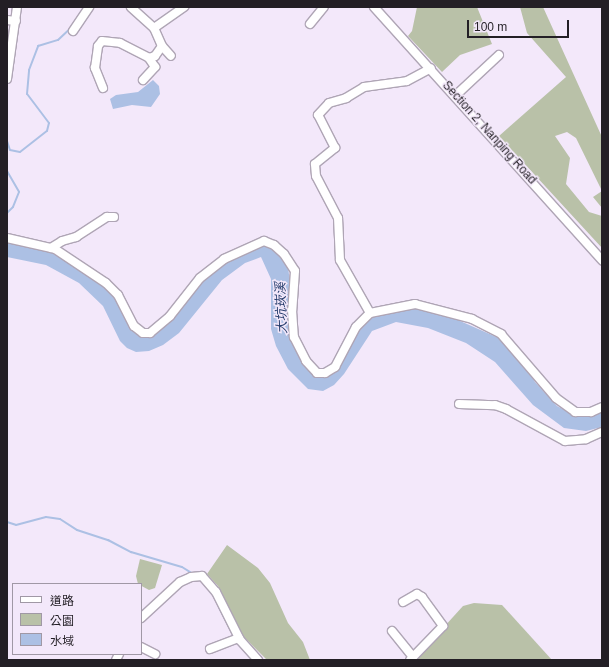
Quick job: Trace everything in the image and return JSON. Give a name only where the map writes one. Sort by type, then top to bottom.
[{"type":"street","points":[[7,79],[17,7]]},
{"type":"street","points":[[73,31],[89,7]]},
{"type":"street","points":[[131,7],[154,28],[162,46],[171,56]]},
{"type":"street","points":[[154,28],[184,7]]},
{"type":"street","points":[[310,24],[324,7]]},
{"type":"street","name":"Section 2, Nanping Road","points":[[374,7],[602,260]]},
{"type":"street","points":[[7,20],[16,21]]},
{"type":"street","points":[[103,88],[95,68],[98,46],[102,41],[120,43],[149,58],[155,67],[143,80]]},
{"type":"street","points":[[149,58],[155,56],[162,46]]},
{"type":"street","points":[[455,96],[499,55]]},
{"type":"street","points":[[370,313],[340,260],[338,218],[316,176],[315,164],[334,148],[318,114],[329,103],[346,98],[364,87],[407,81],[430,68]]},
{"type":"street","points":[[51,248],[62,241],[76,237],[107,218],[114,217]]},
{"type":"street","points":[[7,238],[51,248],[106,283],[118,295],[134,326],[143,333],[150,333],[170,316],[200,278],[224,259],[264,241],[274,245],[284,254],[295,271],[292,310],[294,337],[306,361],[317,373],[325,373],[335,367],[356,327],[370,313],[415,304],[472,319],[501,334],[515,347],[556,398],[576,412],[591,412],[602,407]]},
{"type":"street","points":[[459,404],[495,405],[506,408],[565,441],[586,438],[602,432]]},
{"type":"street","points":[[142,617],[180,582],[195,576],[209,582],[216,592],[236,639],[258,660]]},
{"type":"street","points":[[392,631],[411,658],[443,626],[422,596],[417,594],[403,602]]},
{"type":"street","points":[[210,649],[236,639]]},
{"type":"street","points":[[142,648],[155,654]]},
{"type":"green space","points":[[417,7],[477,7],[492,44],[460,55],[442,72],[408,36],[412,31]]},
{"type":"green space","points":[[520,7],[543,7],[602,137],[602,191],[576,138],[567,132],[555,136],[570,158],[566,184],[589,212],[602,216],[602,248],[499,136],[566,77],[527,33]]},
{"type":"green space","points":[[602,191],[602,208],[593,197]]},
{"type":"green space","points":[[227,545],[258,568],[270,583],[288,623],[303,642],[310,660],[267,660],[243,636],[218,586],[207,574]]},
{"type":"green space","points":[[140,559],[162,565],[155,588],[149,590],[142,586],[142,583],[138,583],[136,576]]},
{"type":"green space","points":[[474,603],[502,605],[552,660],[414,660],[463,606]]},
{"type":"water","points":[[153,80],[159,86],[160,94],[151,107],[132,105],[113,109],[110,99],[116,95],[138,92]]},
{"type":"water","name":"大坑崁溪","points":[[7,241],[52,252],[105,287],[117,300],[134,331],[141,336],[154,334],[172,320],[201,282],[225,264],[242,253],[262,246],[273,249],[288,267],[300,358],[310,372],[320,377],[329,374],[358,329],[368,318],[392,310],[415,307],[451,317],[501,339],[521,360],[535,382],[557,406],[574,415],[594,415],[602,411],[602,427],[586,431],[564,428],[533,405],[495,362],[466,343],[428,328],[396,322],[372,331],[344,374],[334,385],[323,391],[308,389],[288,369],[276,346],[271,329],[271,279],[261,257],[245,263],[222,280],[179,333],[163,345],[149,351],[136,352],[127,348],[120,341],[103,306],[79,283],[46,265],[7,257]]},
{"type":"waterway","points":[[7,141],[10,150],[20,152],[47,131],[49,123],[27,94],[29,70],[38,46],[58,40],[70,29]]},
{"type":"waterway","points":[[7,171],[19,192],[13,207],[7,213]]},
{"type":"waterway","points":[[7,522],[16,525],[46,517],[60,519],[77,530],[108,540],[131,552],[182,567],[193,574]]},
{"type":"waterway","points":[[219,607],[234,637]]},
{"type":"waterway","points":[[236,641],[250,657]]}]
